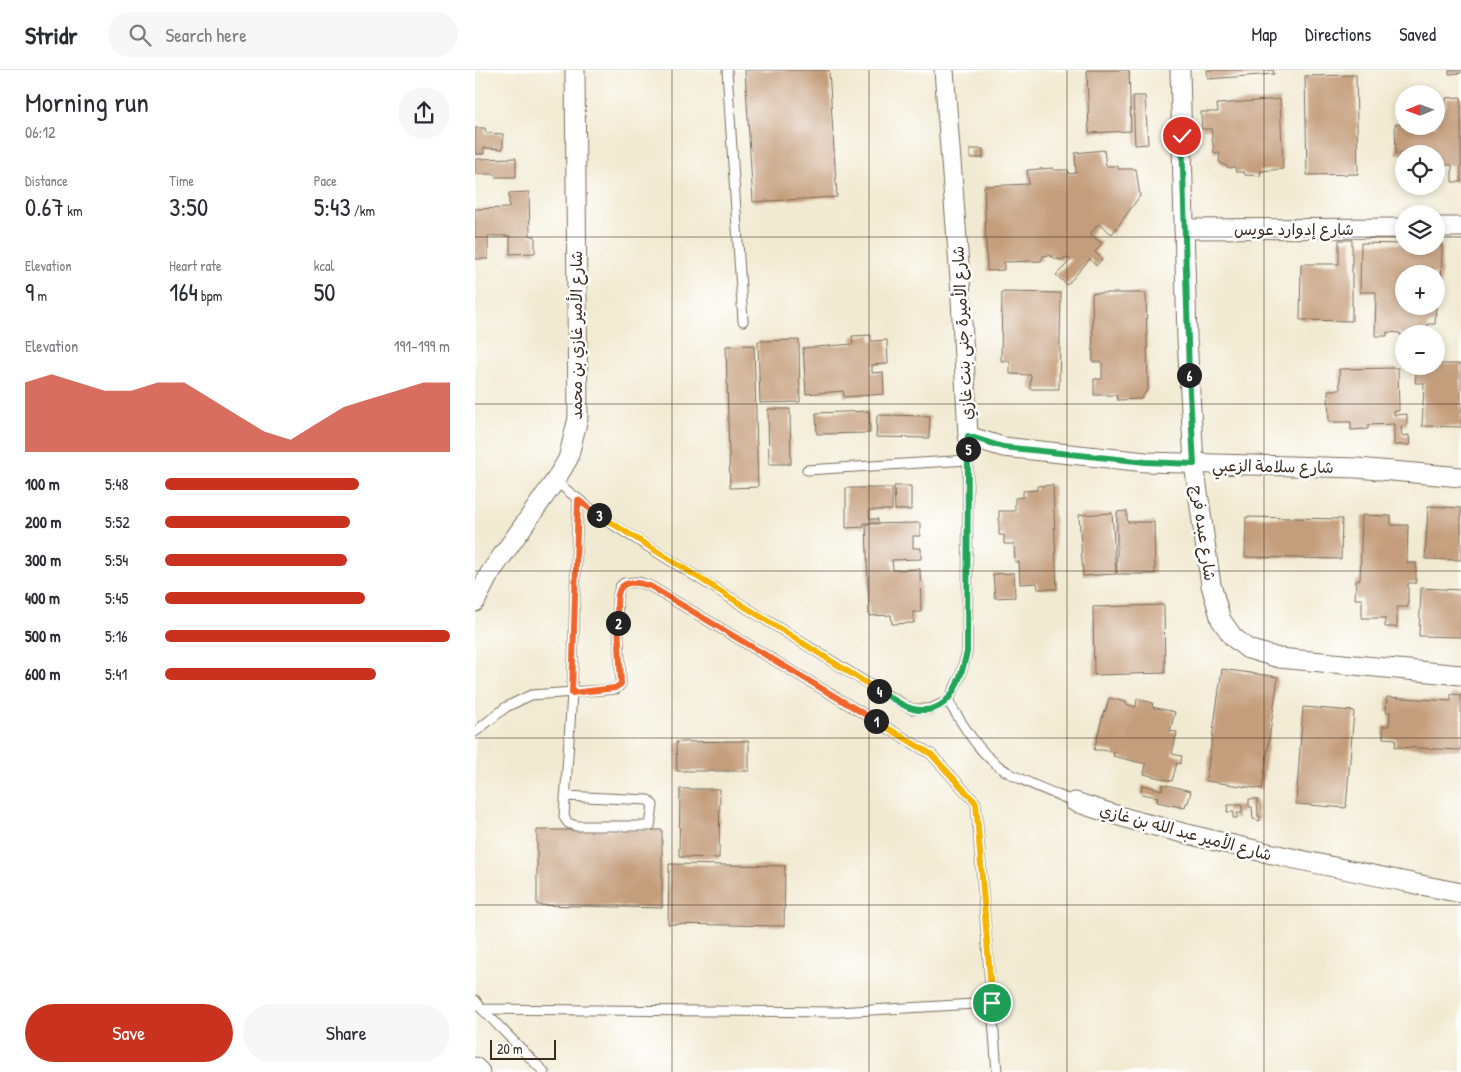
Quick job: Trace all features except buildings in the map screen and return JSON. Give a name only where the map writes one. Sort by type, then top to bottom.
[{"type":"street","name":"شارع الأمير غازي بن محمد","points":[[475,602],[490,573],[555,481],[568,459],[578,418],[575,70]]},
{"type":"street","name":"شارع الأميرة جنى بنت غازي","points":[[944,70],[960,279],[968,436]]},
{"type":"street","name":"شارع عبده فرج","points":[[1179,70],[1187,338],[1194,464],[1211,586],[1221,620],[1233,637],[1249,649],[1279,658],[1461,675]]},
{"type":"street","points":[[1445,227],[1461,227]]},
{"type":"street","name":"شارع إدوارد عويس","points":[[1184,229],[1395,228]]},
{"type":"street","name":"شارع سلامة الزعبي","points":[[968,436],[1003,447],[1146,462],[1357,468],[1461,477]]},
{"type":"street","name":"شارع الأمير عبد الله بن غازي","points":[[1075,802],[1150,825],[1213,841],[1461,893]]},
{"type":"street","points":[[475,1067],[480,1072]]},
{"type":"lane","points":[[727,70],[743,320]]},
{"type":"lane","name":"شارع الأميرة جنى بنت غازي","points":[[948,701],[961,677],[967,652],[968,436]]},
{"type":"lane","points":[[807,470],[968,460]]},
{"type":"lane","points":[[555,481],[604,519],[875,688],[913,709],[931,709],[948,701]]},
{"type":"lane","points":[[565,796],[648,800],[653,805],[649,826],[576,826],[568,823],[565,817],[565,796],[572,693],[578,500]]},
{"type":"lane","points":[[475,732],[506,707],[531,695],[615,688],[621,684],[617,599],[620,587],[624,583],[638,582],[650,586],[931,754],[976,803],[997,1072]]},
{"type":"lane","name":"شارع الأمير عبد الله بن غازي","points":[[948,701],[969,735],[988,757],[1009,774],[1075,802]]},
{"type":"lane","points":[[475,1000],[544,1072]]},
{"type":"lane","points":[[482,1009],[837,1012],[992,1003]]},
{"type":"route","points":[[992,1003],[976,803],[931,754],[650,586],[638,582],[624,583],[620,587],[617,599],[622,672],[621,684],[615,688],[572,693],[578,500],[604,519],[752,612],[875,688],[913,709],[931,709],[948,701],[961,677],[967,652],[968,436],[1003,447],[1146,462],[1194,464],[1187,338],[1182,136]]}]
